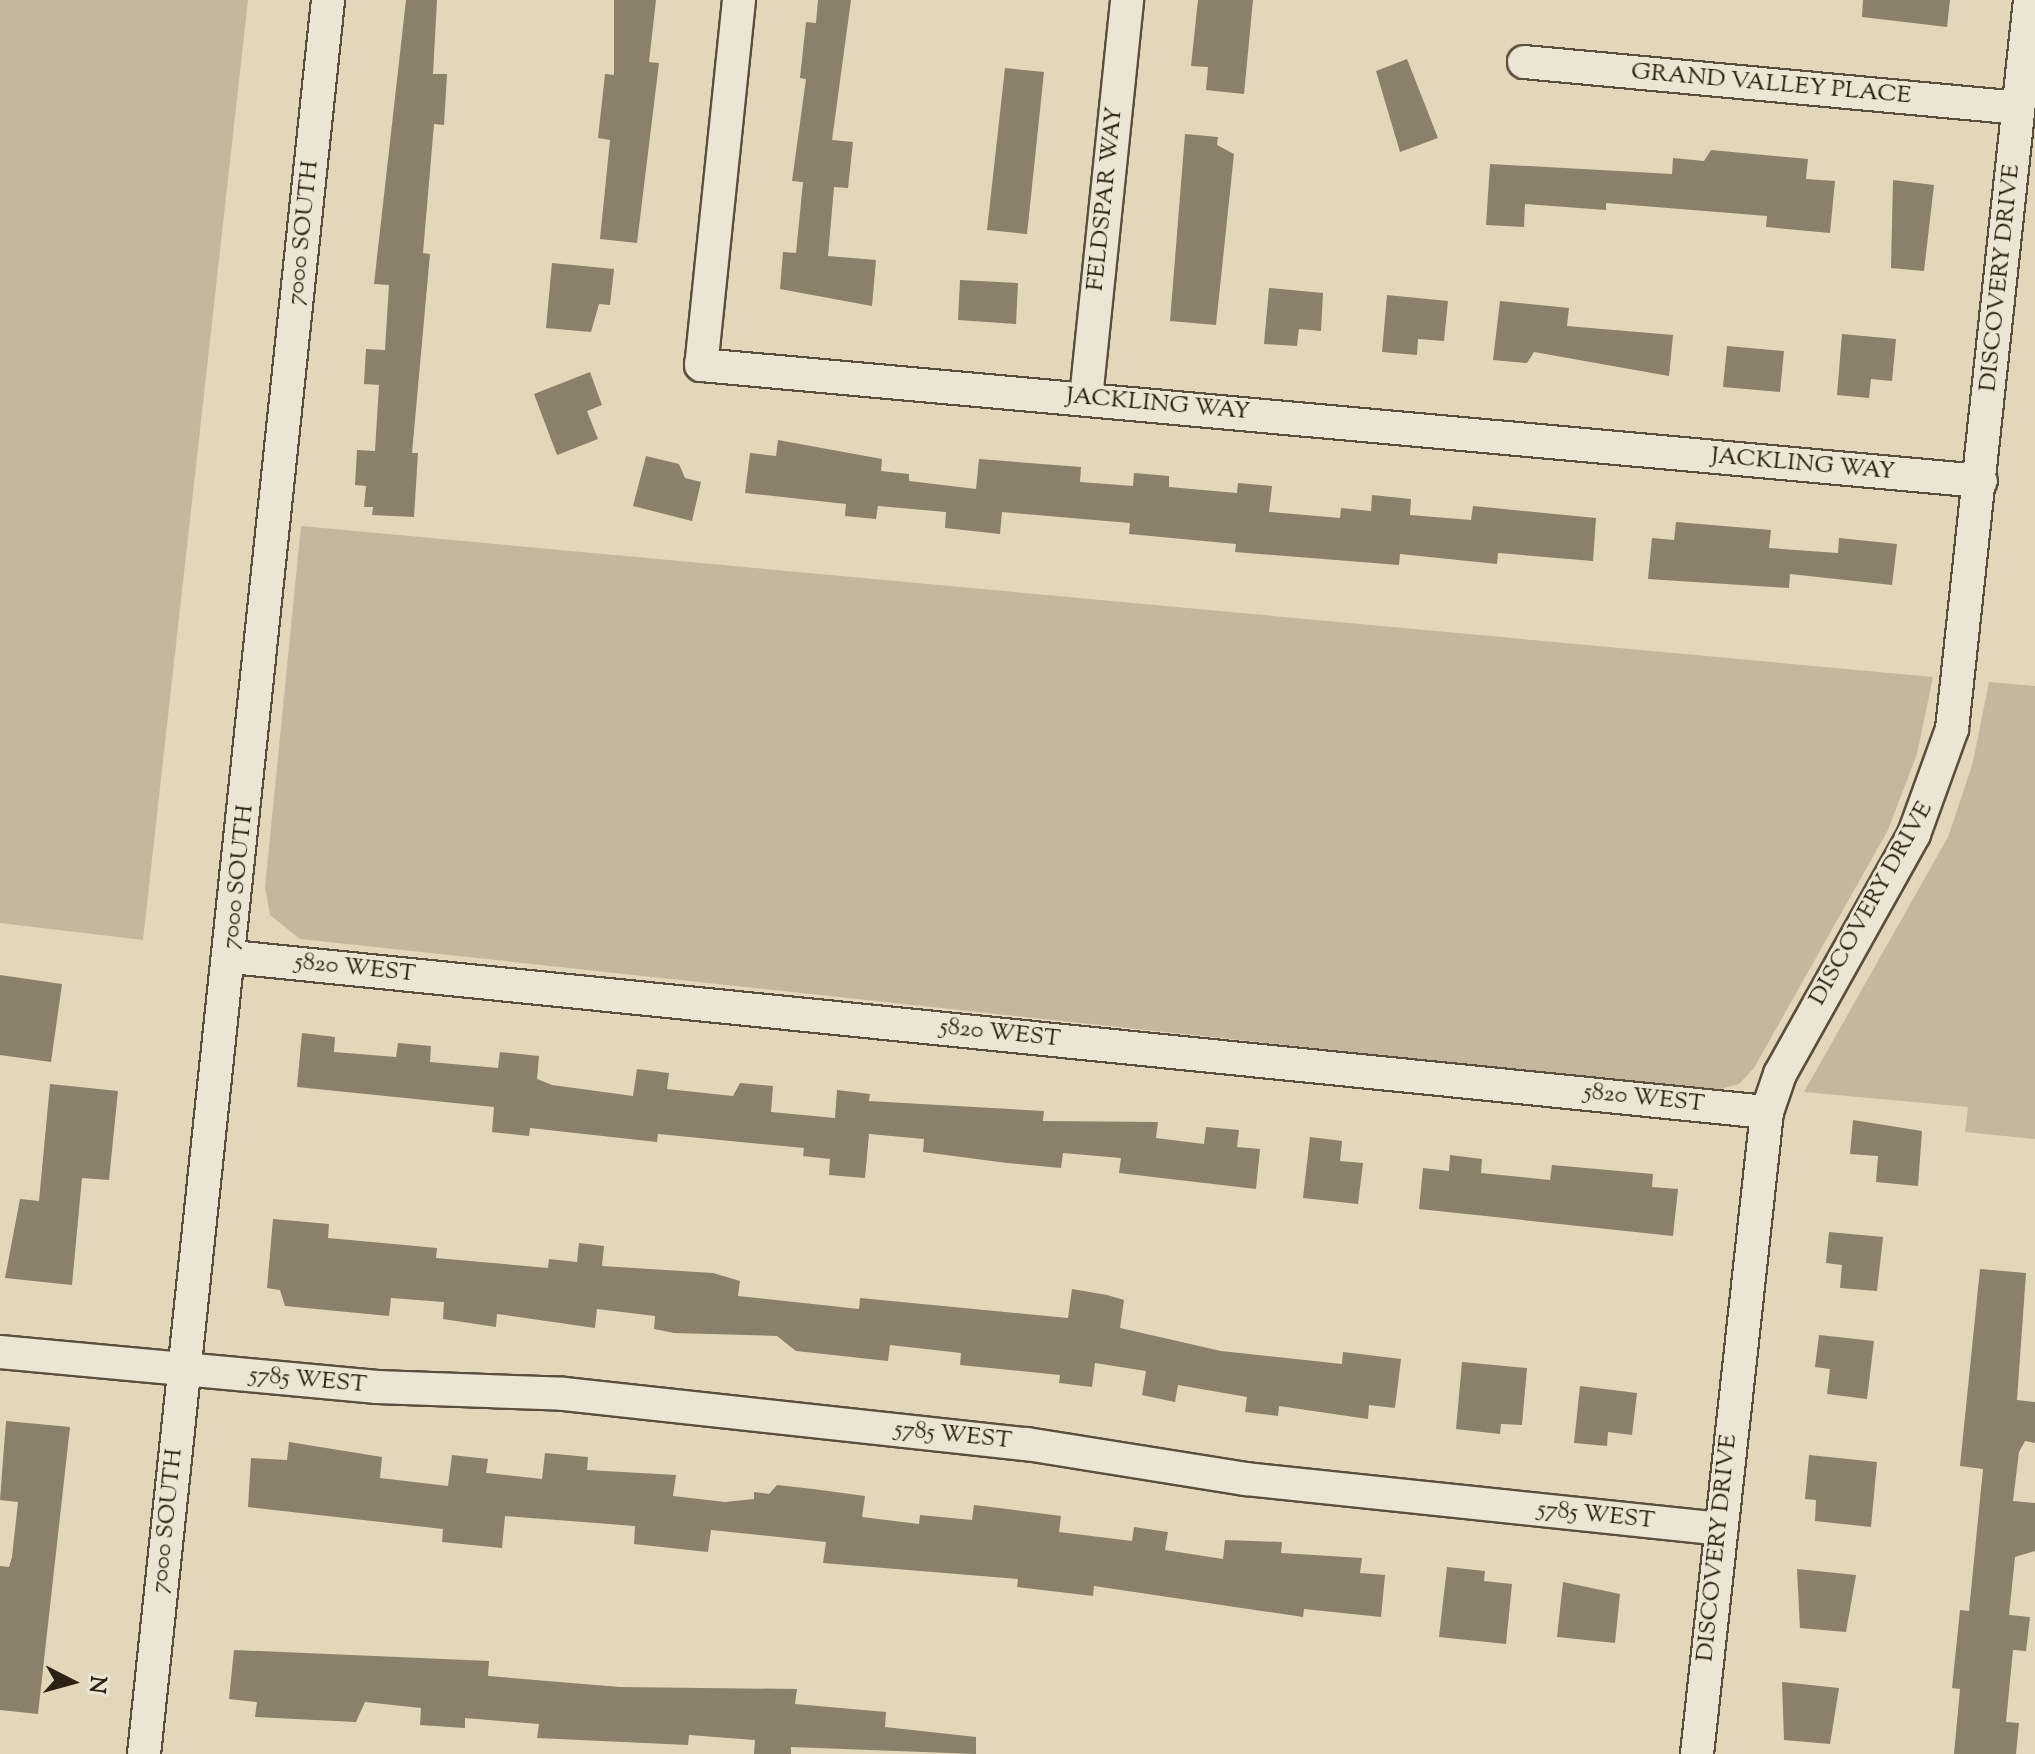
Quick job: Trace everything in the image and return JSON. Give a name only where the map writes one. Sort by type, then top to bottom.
[{"type":"street","name":"7000 SOUTH","points":[[144,1754],[183,1370],[232,957],[328,0]]},
{"type":"street","name":"JACKLING WAY","points":[[739,0],[701,365],[1981,481]]},
{"type":"street","name":"FELDSPAR WAY","points":[[1086,398],[1127,0]]},
{"type":"street","name":"DISCOVERY DRIVE","points":[[1697,1754],[1767,1112],[1780,1074],[1937,785],[1952,729],[1981,481],[2030,0]]},
{"type":"street","name":"GRAND VALLEY PLACE","points":[[1524,62],[2018,108]]},
{"type":"street","name":"5820 WEST","points":[[232,957],[1767,1112]]},
{"type":"street","name":"5785 WEST","points":[[0,1352],[183,1370],[580,1396],[1027,1444],[1216,1476],[1721,1529]]},
{"type":"shaded area","points":[[0,0],[248,0],[143,940],[0,923]]},
{"type":"shaded area","points":[[301,526],[1933,677],[1917,754],[1888,830],[1754,1068],[1739,1084],[1713,1091],[300,939],[270,915],[265,887]]},
{"type":"shaded area","points":[[1989,682],[2035,686],[2035,1139],[1965,1132],[1968,1107],[1804,1092],[1948,837],[1973,762]]},
{"type":"building","points":[[406,0],[437,0],[433,74],[447,74],[444,125],[434,124],[423,253],[430,254],[412,453],[418,453],[414,517],[372,515],[373,507],[364,507],[366,486],[355,485],[357,450],[375,451],[379,385],[364,384],[366,349],[385,350],[389,285],[374,284]]},
{"type":"building","points":[[614,0],[656,0],[649,62],[659,63],[637,243],[600,239],[610,140],[598,138],[605,74],[614,75]]},
{"type":"building","points":[[818,0],[851,0],[832,140],[853,142],[848,188],[834,187],[828,256],[876,260],[872,306],[780,289],[783,252],[796,253],[803,182],[792,181],[806,79],[800,78],[806,22],[816,23]]},
{"type":"building","points":[[1198,0],[1253,0],[1244,94],[1206,90],[1208,67],[1191,66]]},
{"type":"building","points":[[1863,0],[1950,0],[1947,27],[1862,17]]},
{"type":"building","points":[[1407,59],[1438,138],[1400,152],[1376,71]]},
{"type":"building","points":[[1005,68],[1044,72],[1027,234],[987,230]]},
{"type":"building","points":[[1185,134],[1218,137],[1217,145],[1234,154],[1216,325],[1170,321]]},
{"type":"building","points":[[1711,150],[1808,159],[1806,179],[1835,181],[1830,233],[1766,227],[1767,216],[1606,203],[1606,210],[1525,204],[1524,227],[1486,225],[1490,164],[1672,174],[1673,158],[1704,161]]},
{"type":"building","points":[[1893,180],[1934,185],[1924,271],[1891,268]]},
{"type":"building","points":[[552,263],[614,269],[610,305],[599,304],[591,332],[546,328]]},
{"type":"building","points":[[960,280],[1018,283],[1016,324],[958,320]]},
{"type":"building","points":[[1269,288],[1323,293],[1321,331],[1299,329],[1297,346],[1264,344]]},
{"type":"building","points":[[1387,295],[1448,301],[1444,341],[1418,339],[1417,355],[1382,352]]},
{"type":"building","points":[[1500,301],[1569,308],[1567,326],[1673,335],[1669,376],[1534,352],[1527,363],[1493,360]]},
{"type":"building","points":[[1842,334],[1896,339],[1892,381],[1871,379],[1869,398],[1837,395]]},
{"type":"building","points":[[1727,346],[1784,351],[1780,392],[1723,387]]},
{"type":"building","points":[[590,372],[602,405],[587,411],[598,439],[557,455],[534,394]]},
{"type":"building","points":[[778,440],[882,459],[881,471],[909,474],[909,481],[976,489],[979,459],[1081,467],[1080,482],[1133,486],[1134,473],[1169,476],[1169,487],[1237,493],[1238,483],[1272,486],[1269,512],[1340,518],[1341,508],[1371,511],[1372,495],[1411,499],[1410,515],[1471,520],[1473,506],[1596,518],[1593,561],[1498,553],[1497,564],[1400,554],[1399,565],[1235,552],[1236,544],[1129,534],[1130,523],[1002,512],[1000,534],[945,528],[946,512],[878,506],[876,519],[845,516],[846,504],[745,493],[750,453],[776,456]]},
{"type":"building","points":[[646,456],[679,464],[685,478],[701,482],[692,521],[633,506]]},
{"type":"building","points":[[1676,522],[1771,530],[1769,548],[1838,553],[1839,538],[1897,544],[1892,585],[1790,574],[1789,588],[1648,579],[1652,538],[1674,540]]},
{"type":"building","points":[[0,975],[62,984],[51,1062],[0,1055]]},
{"type":"building","points":[[302,1033],[335,1037],[334,1052],[396,1057],[398,1043],[431,1046],[430,1062],[498,1068],[500,1052],[539,1056],[537,1079],[552,1085],[633,1096],[637,1069],[669,1073],[667,1089],[733,1096],[740,1083],[773,1086],[771,1112],[835,1118],[837,1090],[870,1094],[869,1101],[1044,1111],[1043,1121],[1158,1122],[1156,1138],[1204,1144],[1206,1127],[1239,1130],[1237,1147],[1260,1149],[1256,1189],[1119,1173],[1121,1158],[1063,1153],[1061,1168],[1007,1163],[923,1152],[924,1139],[869,1134],[865,1178],[829,1175],[830,1159],[803,1156],[804,1148],[658,1134],[657,1142],[530,1128],[529,1136],[492,1132],[494,1107],[297,1087]]},
{"type":"building","points":[[50,1084],[118,1091],[109,1180],[82,1178],[72,1285],[5,1278],[20,1199],[39,1201]]},
{"type":"building","points":[[1853,1120],[1922,1131],[1918,1186],[1876,1182],[1878,1156],[1850,1154]]},
{"type":"building","points":[[1310,1137],[1342,1141],[1340,1161],[1363,1163],[1358,1204],[1303,1198]]},
{"type":"building","points":[[1450,1155],[1482,1159],[1481,1173],[1550,1180],[1552,1165],[1653,1174],[1652,1187],[1678,1189],[1673,1236],[1419,1209],[1423,1168],[1449,1171]]},
{"type":"building","points":[[273,1219],[329,1224],[328,1238],[437,1248],[436,1258],[548,1268],[549,1259],[577,1262],[579,1243],[604,1246],[602,1266],[713,1273],[740,1281],[738,1296],[859,1309],[860,1298],[1068,1318],[1072,1289],[1124,1300],[1120,1328],[1221,1351],[1342,1364],[1343,1352],[1401,1359],[1395,1408],[1369,1405],[1368,1419],[1279,1406],[1278,1416],[1245,1412],[1247,1397],[1178,1385],[1175,1402],[1142,1395],[1146,1371],[1095,1363],[1092,1387],[1059,1383],[1060,1375],[960,1365],[961,1353],[890,1345],[888,1361],[796,1351],[777,1336],[674,1333],[654,1329],[655,1316],[597,1309],[595,1328],[497,1314],[496,1327],[443,1319],[444,1302],[391,1298],[389,1316],[285,1306],[280,1290],[267,1288]]},
{"type":"building","points":[[1829,1232],[1883,1237],[1877,1291],[1840,1288],[1842,1265],[1826,1263]]},
{"type":"building","points":[[1980,1269],[2026,1273],[2017,1400],[2035,1402],[2035,1443],[2025,1441],[2019,1452],[2013,1501],[2035,1503],[2035,1551],[2015,1557],[2009,1615],[2030,1617],[2026,1651],[2013,1650],[2006,1722],[2019,1723],[2016,1754],[1954,1754],[1960,1689],[1952,1688],[1960,1610],[1969,1611],[1983,1469],[1960,1466]]},
{"type":"building","points":[[1819,1335],[1874,1341],[1867,1399],[1827,1394],[1830,1369],[1815,1367]]},
{"type":"building","points":[[1462,1362],[1527,1368],[1522,1425],[1501,1424],[1500,1434],[1456,1429]]},
{"type":"building","points":[[1580,1386],[1637,1393],[1632,1435],[1608,1432],[1607,1446],[1574,1443]]},
{"type":"building","points":[[6,1421],[70,1427],[38,1714],[0,1710],[0,1566],[9,1567],[12,1557],[18,1502],[0,1500]]},
{"type":"building","points":[[289,1442],[382,1457],[380,1478],[448,1486],[452,1455],[488,1459],[486,1473],[542,1479],[545,1453],[588,1457],[587,1470],[676,1475],[673,1496],[725,1502],[754,1499],[754,1492],[769,1494],[777,1485],[813,1489],[865,1496],[862,1517],[919,1524],[920,1515],[972,1520],[974,1505],[1061,1516],[1059,1532],[1132,1541],[1134,1527],[1168,1532],[1165,1550],[1223,1559],[1225,1540],[1282,1542],[1281,1553],[1362,1558],[1360,1573],[1385,1575],[1381,1617],[1304,1609],[1303,1617],[1094,1586],[1093,1596],[1017,1587],[1018,1579],[823,1563],[826,1542],[711,1530],[708,1552],[634,1544],[635,1526],[505,1516],[502,1548],[442,1542],[443,1529],[248,1507],[251,1458],[287,1460]]},
{"type":"building","points":[[1809,1455],[1877,1462],[1871,1527],[1815,1521],[1816,1500],[1805,1499]]},
{"type":"building","points":[[1447,1567],[1485,1571],[1484,1581],[1512,1584],[1506,1644],[1439,1637]]},
{"type":"building","points":[[1797,1569],[1856,1575],[1846,1632],[1800,1628]]},
{"type":"building","points":[[1563,1582],[1620,1594],[1615,1643],[1557,1637]]},
{"type":"building","points":[[234,1650],[489,1661],[488,1676],[620,1687],[797,1689],[795,1704],[886,1712],[885,1727],[976,1737],[976,1754],[791,1747],[791,1754],[754,1754],[755,1740],[689,1735],[688,1745],[537,1738],[539,1724],[465,1718],[465,1728],[420,1725],[421,1708],[365,1702],[356,1722],[255,1717],[257,1702],[229,1699]]},
{"type":"building","points":[[1782,1682],[1839,1688],[1830,1744],[1784,1740]]}]
